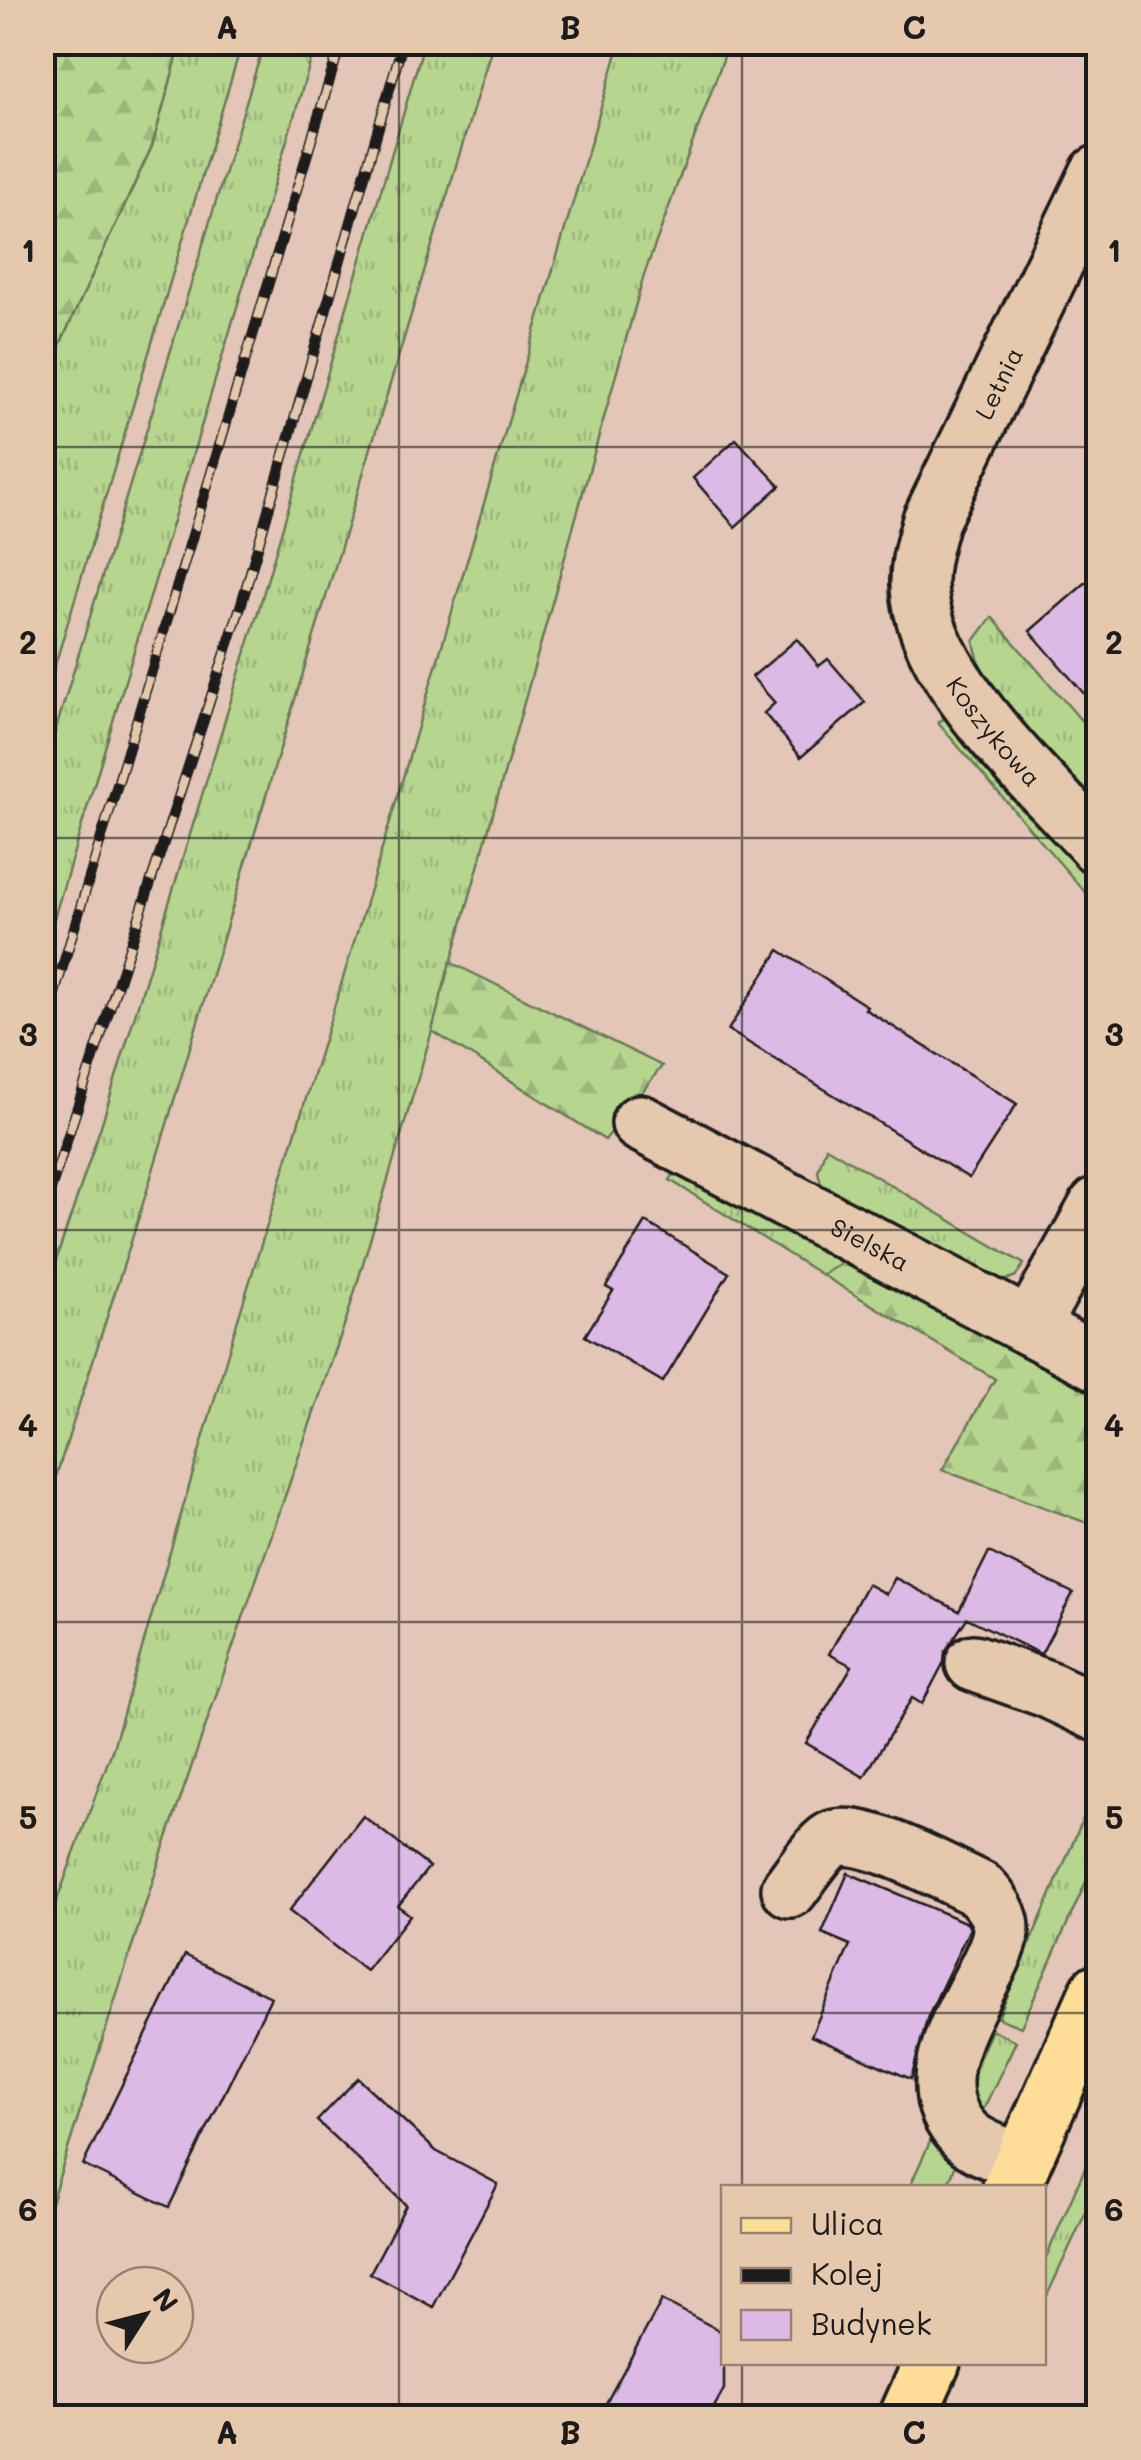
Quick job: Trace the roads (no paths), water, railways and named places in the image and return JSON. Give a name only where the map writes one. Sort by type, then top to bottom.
[{"type":"main road","points":[[1016,2175],[1098,1992]]},
{"type":"main road","points":[[908,2418],[931,2365]]},
{"type":"street","name":"Letnia","points":[[920,597],[920,561],[931,520],[1098,174]]},
{"type":"street","name":"Koszykowa","points":[[920,597],[930,634],[976,711],[1098,846]]},
{"type":"street","name":"Sielska","points":[[640,1124],[1098,1362]]},
{"type":"street","points":[[1030,1328],[1098,1205]]},
{"type":"street","points":[[974,1663],[1047,1689],[1098,1713]]},
{"type":"street","points":[[790,1889],[830,1840],[847,1837],[876,1843],[978,1889],[989,1900],[1000,1920],[1000,1943],[945,2060],[946,2100],[966,2136],[1016,2175]]},
{"type":"railway","points":[[42,1035],[341,42]]},
{"type":"railway","points":[[42,1216],[241,605],[403,42]]}]
